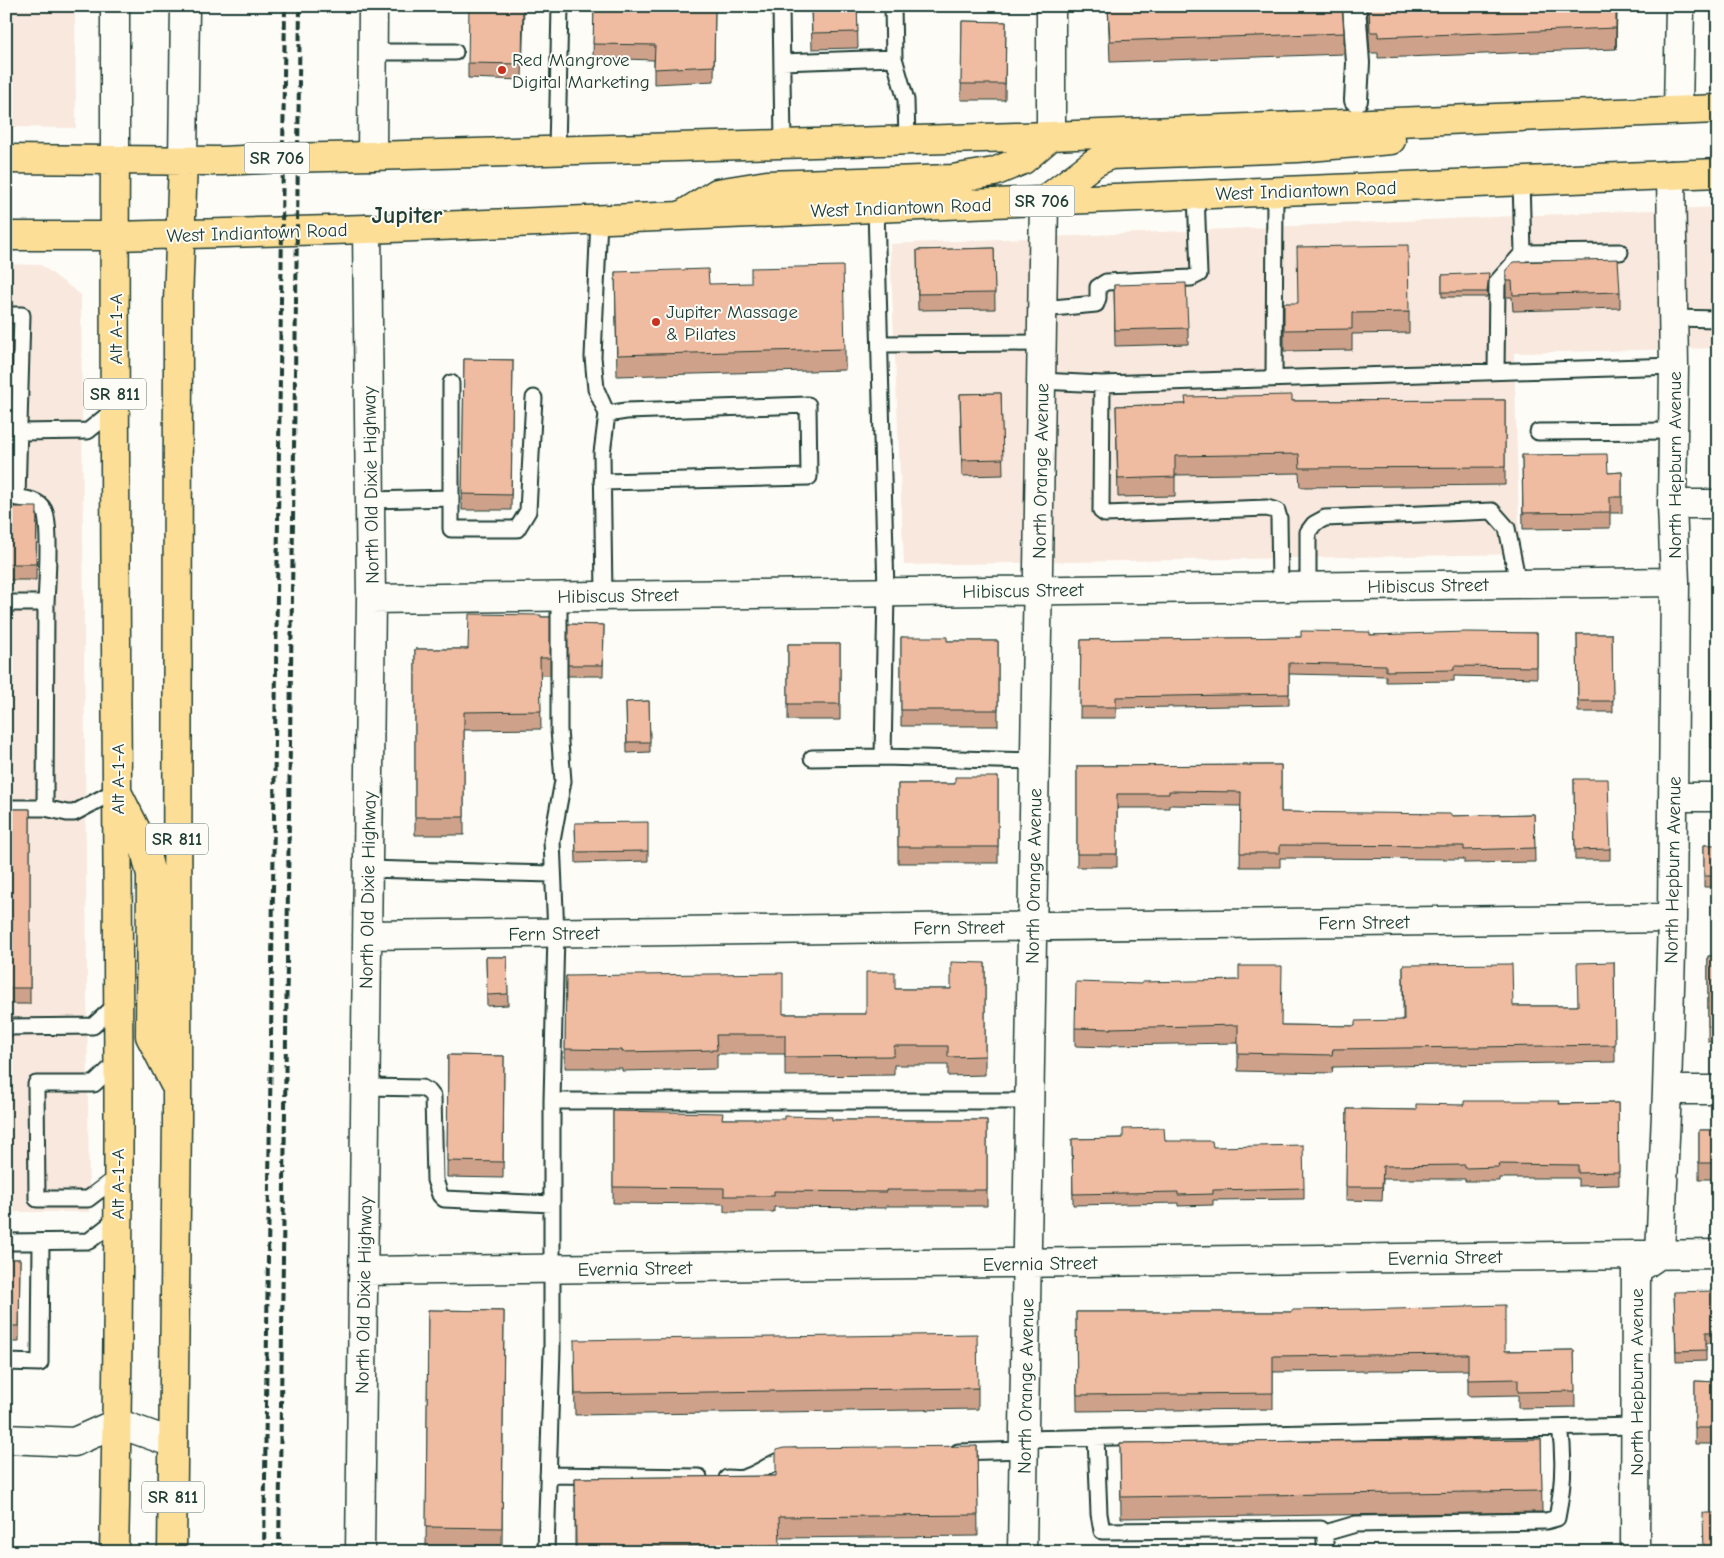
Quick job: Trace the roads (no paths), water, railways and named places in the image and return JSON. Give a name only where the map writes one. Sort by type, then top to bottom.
[{"type":"main road","name":"SR 706","points":[[6,159],[183,161],[557,151],[1051,136],[1718,109]]},
{"type":"main road","points":[[1044,201],[1094,163],[1110,155],[1297,148],[1447,135],[1499,118]]},
{"type":"main road","points":[[681,216],[717,193],[767,185],[952,178],[994,172],[1023,160],[1051,136]]},
{"type":"main road","name":"Alt A-1-A","points":[[114,1552],[117,1422],[118,1004],[115,160]]},
{"type":"main road","name":"SR 811","points":[[172,1552],[176,1089],[178,322],[183,161]]},
{"type":"main road","name":"West Indiantown Road","points":[[115,236],[367,229],[1718,173]]},
{"type":"main road","name":"SR 706","points":[[6,236],[115,236]]},
{"type":"main road","points":[[117,790],[144,846],[151,874],[150,1036],[176,1089]]},
{"type":"street","name":"Alt A-1-A","points":[[115,6],[115,160]]},
{"type":"street","name":"SR 811","points":[[183,161],[185,6]]},
{"type":"street","points":[[372,156],[373,6]]},
{"type":"street","points":[[1051,6],[1051,136]]},
{"type":"street","points":[[1354,6],[1358,63],[1356,100]]},
{"type":"street","points":[[1678,110],[1680,6]]},
{"type":"street","name":"North Hepburn Avenue","points":[[1634,1552],[1636,1270],[1660,1254],[1672,918],[1675,582],[1672,504],[1674,366],[1671,175]]},
{"type":"street","name":"North Orange Avenue","points":[[1022,1552],[1044,201]]},
{"type":"street","name":"North Old Dixie Highway","points":[[360,1552],[371,599],[367,229]]},
{"type":"street","points":[[1672,504],[1718,504]]},
{"type":"street","name":"Hibiscus Street","points":[[371,599],[1675,582]]},
{"type":"street","points":[[1673,796],[1718,796]]},
{"type":"street","name":"Fern Street","points":[[367,935],[1672,918]]},
{"type":"street","points":[[1667,1090],[1718,1090]]},
{"type":"street","name":"Evernia Street","points":[[363,1271],[1718,1254]]},
{"type":"street","points":[[6,1439],[74,1442],[117,1422],[173,1443]]},
{"type":"lane","points":[[557,151],[560,6]]},
{"type":"lane","points":[[781,6],[783,144]]},
{"type":"lane","points":[[893,6],[894,58],[906,100],[907,140]]},
{"type":"lane","points":[[373,52],[455,52]]},
{"type":"lane","points":[[782,62],[894,58]]},
{"type":"lane","points":[[1496,372],[1497,282],[1523,253],[1521,181]]},
{"type":"lane","points":[[1274,379],[1275,191]]},
{"type":"lane","points":[[1042,309],[1096,304],[1098,287],[1106,282],[1191,278],[1199,274],[1196,194]]},
{"type":"lane","points":[[876,208],[886,592],[883,757]]},
{"type":"lane","points":[[599,219],[593,357],[596,389],[607,414],[602,453],[604,595]]},
{"type":"lane","points":[[1523,253],[1620,252]]},
{"type":"lane","points":[[6,315],[22,315],[19,432],[13,452],[12,498],[33,500],[44,509],[47,524],[45,808]]},
{"type":"lane","points":[[1673,318],[1718,319]]},
{"type":"lane","points":[[881,344],[1042,342]]},
{"type":"lane","points":[[1042,381],[1102,384],[1674,366]]},
{"type":"lane","points":[[451,384],[451,529],[517,529],[528,511],[534,398]]},
{"type":"lane","points":[[1102,384],[1101,511],[1105,514],[1267,508],[1277,511],[1279,518],[1280,587]]},
{"type":"lane","points":[[602,482],[809,477],[808,405],[626,411],[607,414]]},
{"type":"lane","points":[[19,432],[88,431],[116,409]]},
{"type":"lane","points":[[1538,432],[1673,431]]},
{"type":"lane","points":[[370,500],[451,498]]},
{"type":"lane","points":[[1308,586],[1308,532],[1314,524],[1325,518],[1492,511],[1507,528],[1518,584]]},
{"type":"lane","points":[[546,1552],[556,933],[552,841],[563,781],[560,730],[559,596]]},
{"type":"lane","points":[[6,602],[46,603]]},
{"type":"lane","points":[[812,758],[883,757],[1035,761]]},
{"type":"lane","points":[[6,808],[45,808],[74,813],[117,790]]},
{"type":"lane","points":[[367,869],[553,874]]},
{"type":"lane","points":[[6,1026],[93,1026],[118,1004]]},
{"type":"lane","points":[[117,1062],[94,1084],[36,1084],[37,1199],[88,1199],[117,1177]]},
{"type":"lane","points":[[365,1087],[422,1088],[433,1097],[435,1180],[440,1195],[444,1199],[552,1204]]},
{"type":"lane","points":[[552,1101],[1030,1101]]},
{"type":"lane","points":[[6,1242],[90,1242],[117,1219]]},
{"type":"lane","points":[[6,1362],[40,1363],[41,1242]]},
{"type":"lane","points":[[946,1452],[1096,1437],[1636,1426]]},
{"type":"lane","points":[[1325,1533],[1356,1524],[1546,1521],[1557,1518],[1562,1492],[1563,1448],[1560,1428]]},
{"type":"lane","points":[[1096,1437],[1099,1514],[1102,1530],[1321,1529],[1325,1533],[1325,1552]]},
{"type":"lane","points":[[548,1475],[742,1478],[771,1463],[791,1457],[810,1456]]},
{"type":"railway","points":[[264,1552],[285,6]]},
{"type":"railway","points":[[279,1552],[300,6]]},
{"type":"place","name":"Red Mangrove Digital Marketing","points":[[502,70]]},
{"type":"place","name":"Jupiter Massage & Pilates","points":[[656,322]]},
{"type":"district","name":"Jupiter","points":[[407,215]]}]
